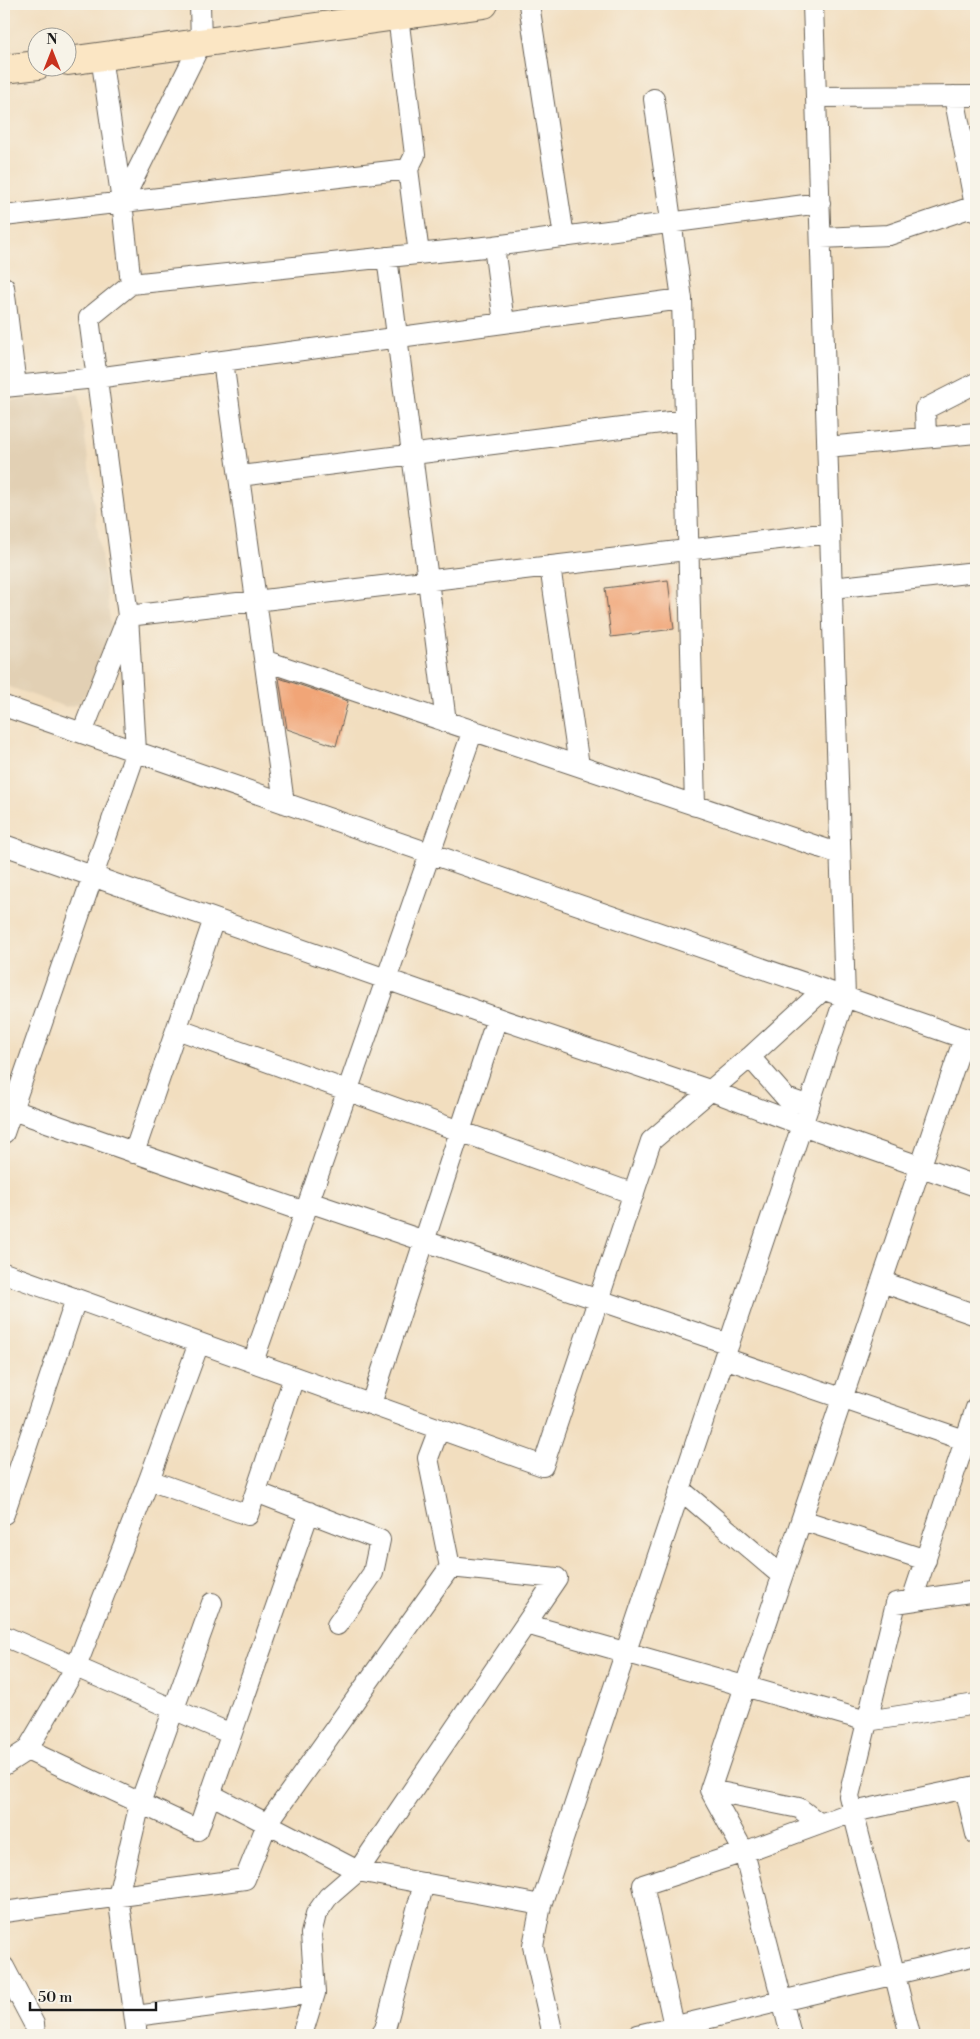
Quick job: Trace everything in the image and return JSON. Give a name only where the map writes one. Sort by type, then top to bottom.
[{"type":"street","points":[[122,202],[201,43],[200,4]]},
{"type":"street","points":[[78,59],[398,16],[452,6],[484,4]]},
{"type":"street","points":[[529,4],[564,237]]},
{"type":"street","points":[[553,2035],[533,1946],[541,1905],[845,997],[813,4]]},
{"type":"street","points":[[398,16],[415,155],[408,169],[419,254]]},
{"type":"street","points":[[101,56],[122,202],[130,284]]},
{"type":"street","points":[[4,69],[28,66]]},
{"type":"street","points":[[821,238],[889,235],[976,208],[954,96]]},
{"type":"street","points":[[816,97],[976,96]]},
{"type":"street","points":[[654,99],[682,299],[696,806]]},
{"type":"street","points":[[4,216],[408,169]]},
{"type":"street","points":[[4,1133],[8,1108],[93,876],[136,751],[128,616],[89,318],[130,284],[494,246],[820,203]]},
{"type":"street","points":[[494,246],[504,323]]},
{"type":"street","points":[[387,257],[446,722]]},
{"type":"street","points":[[4,287],[10,387],[96,378],[682,299]]},
{"type":"street","points":[[223,361],[266,661],[284,803]]},
{"type":"street","points":[[926,437],[925,409],[976,383]]},
{"type":"street","points":[[240,476],[685,420]]},
{"type":"street","points":[[827,447],[976,432]]},
{"type":"street","points":[[128,616],[830,532]]},
{"type":"street","points":[[550,566],[579,766]]},
{"type":"street","points":[[832,588],[976,572]]},
{"type":"street","points":[[82,733],[128,616]]},
{"type":"street","points":[[266,661],[840,854]]},
{"type":"street","points":[[4,706],[970,1040],[921,1166],[710,1790],[744,1852],[791,2035]]},
{"type":"street","points":[[253,1362],[472,730]]},
{"type":"street","points":[[4,845],[497,1018],[709,1090],[976,1186]]},
{"type":"street","points":[[134,1152],[214,919]]},
{"type":"street","points":[[4,1273],[543,1466],[651,1141],[709,1090],[750,1058],[823,990]]},
{"type":"street","points":[[370,1404],[497,1018]]},
{"type":"street","points":[[176,1029],[634,1194]]},
{"type":"street","points":[[750,1058],[786,1098],[808,1106]]},
{"type":"street","points":[[8,1108],[134,1152],[307,1207],[424,1241],[598,1300],[842,1398],[971,1442]]},
{"type":"street","points":[[882,1282],[976,1315]]},
{"type":"street","points":[[4,1514],[76,1299]]},
{"type":"street","points":[[4,1765],[27,1750],[76,1667],[149,1480],[199,1343]]},
{"type":"street","points":[[149,1480],[248,1514],[294,1377]]},
{"type":"street","points":[[912,1600],[971,1442],[976,1408]]},
{"type":"street","points":[[4,1912],[245,1878],[267,1824],[450,1567],[428,1458],[439,1429]]},
{"type":"street","points":[[681,1490],[782,1576]]},
{"type":"street","points":[[256,1492],[380,1540],[373,1574],[337,1626]]},
{"type":"street","points":[[27,1750],[198,1830],[309,1512]]},
{"type":"street","points":[[802,1520],[926,1560]]},
{"type":"street","points":[[302,2035],[314,1993],[311,1934],[316,1914],[328,1897],[358,1871],[557,1578],[450,1567]]},
{"type":"street","points":[[910,2035],[849,1796],[896,1603],[976,1591]]},
{"type":"street","points":[[212,1603],[140,1803],[118,1896],[136,2026],[314,1993]]},
{"type":"street","points":[[526,1624],[867,1721],[976,1704]]},
{"type":"street","points":[[4,1636],[231,1734]]},
{"type":"street","points":[[675,2031],[643,1885],[744,1852],[853,1812],[970,1787],[976,1834]]},
{"type":"street","points":[[710,1790],[798,1808],[820,1824]]},
{"type":"street","points":[[210,1794],[358,1871],[541,1905]]},
{"type":"street","points":[[381,2035],[385,2029],[424,1883]]},
{"type":"street","points":[[638,2035],[675,2031],[782,2001],[976,1955]]},
{"type":"street","points":[[4,1967],[34,2024],[35,2035]]},
{"type":"shaded area","points":[[79,394],[113,642],[79,704],[66,707],[4,685],[4,401]]},
{"type":"building","points":[[668,580],[674,629],[611,637],[605,588]]},
{"type":"building","points":[[279,678],[348,701],[336,746],[287,729]]}]
